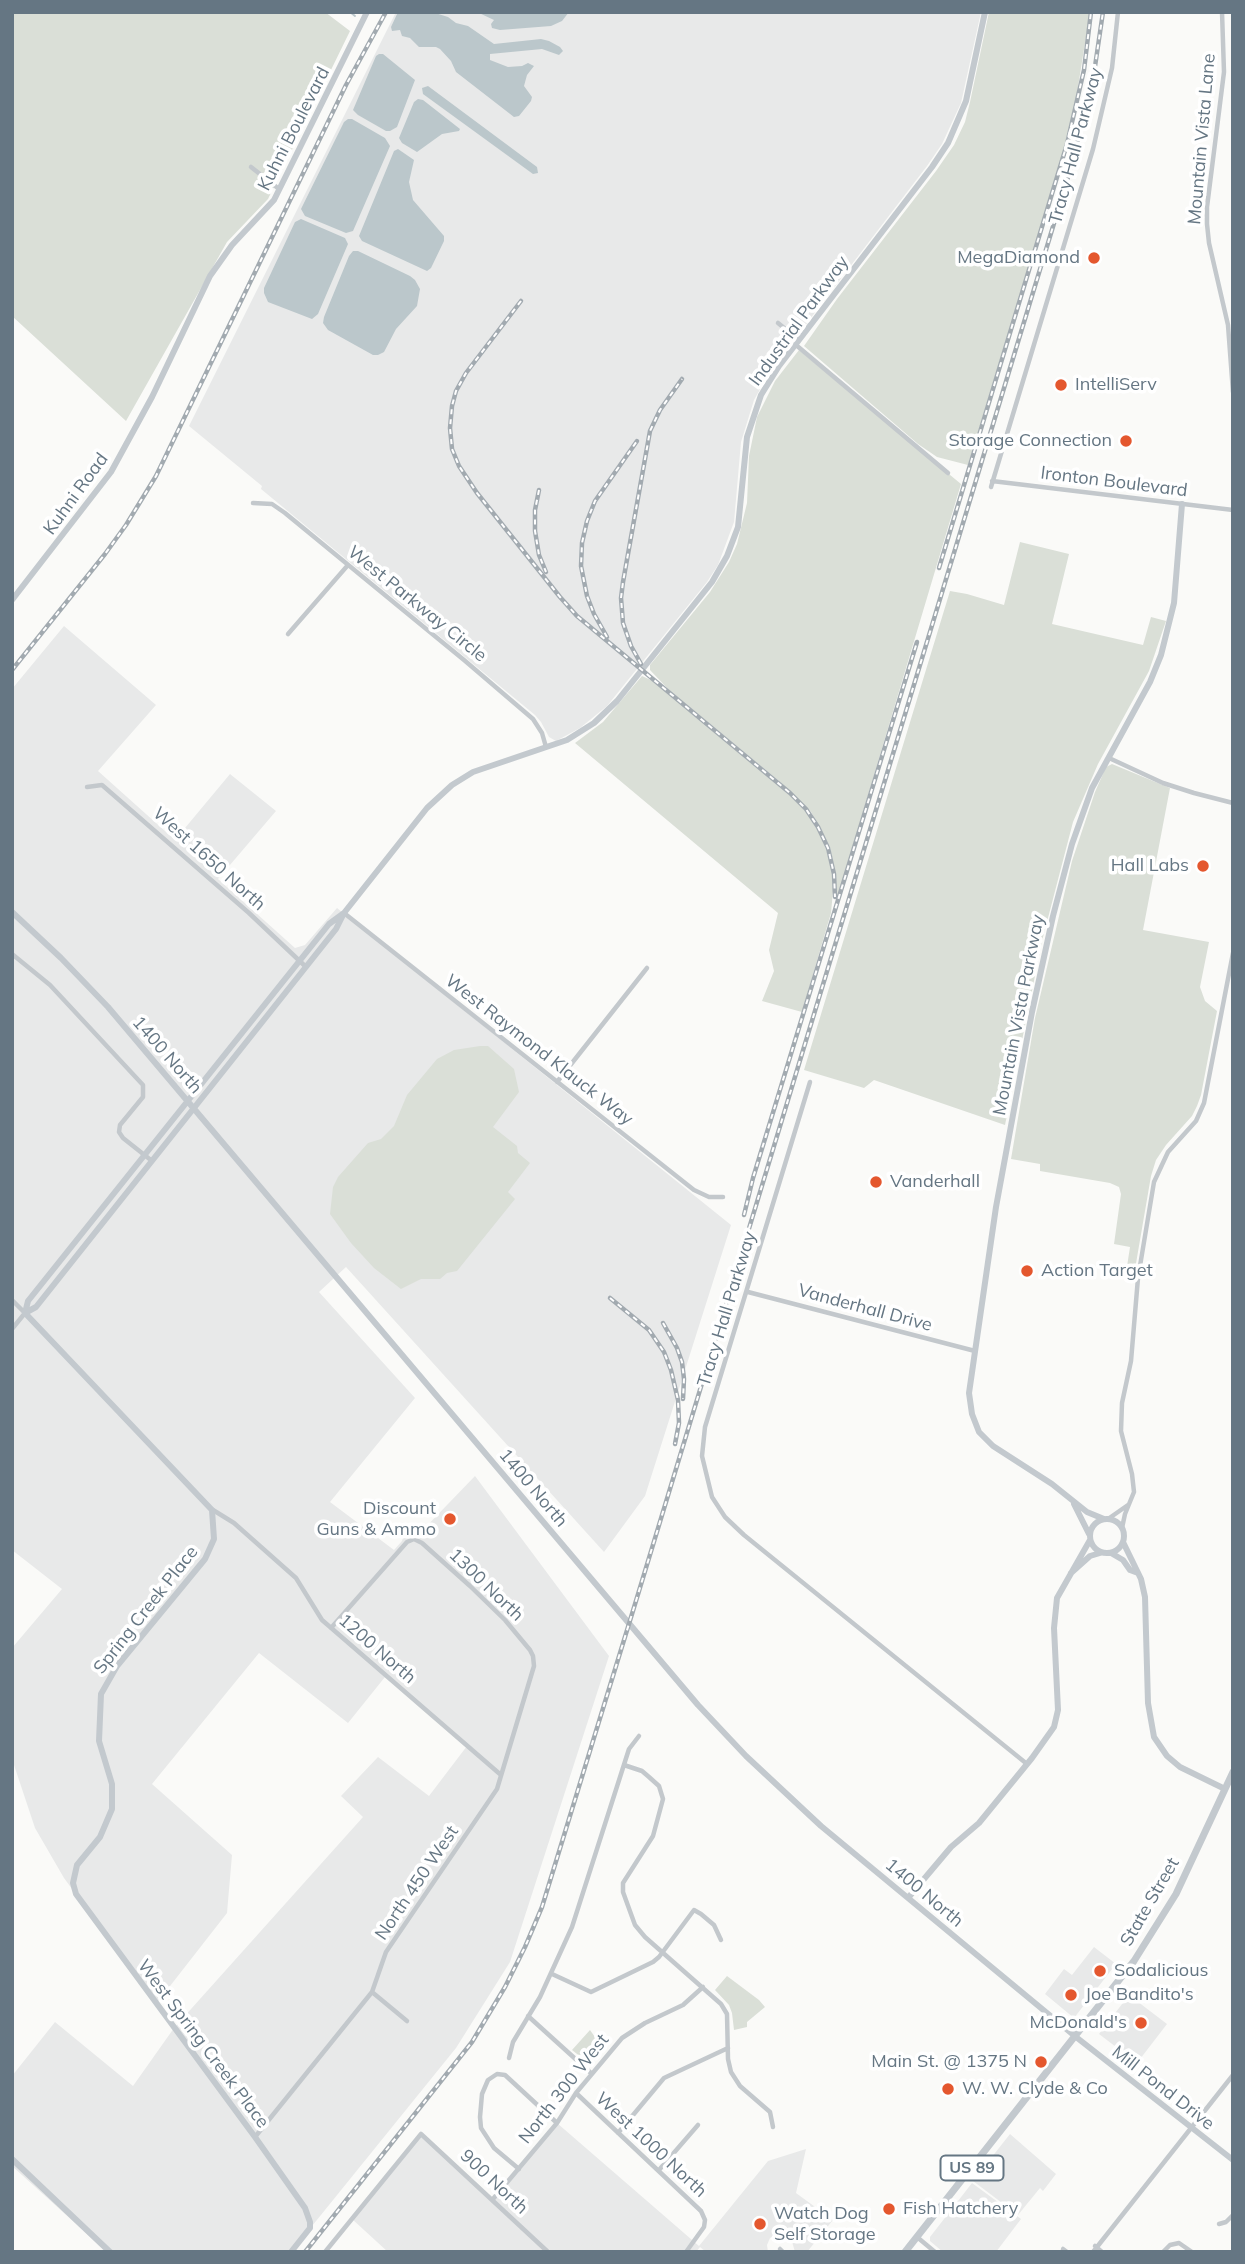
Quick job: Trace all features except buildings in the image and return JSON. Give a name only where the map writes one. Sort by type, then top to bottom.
[{"type":"main road","name":"State Street","points":[[1076,2037],[1135,1961],[1157,1927],[1233,1772]]},
{"type":"main road","name":"US 89","points":[[905,2252],[1076,2037]]},
{"type":"street","name":"Kuhni Boulevard","points":[[152,397],[210,276],[232,245],[269,207],[279,190],[367,12]]},
{"type":"street","name":"Industrial Parkway","points":[[344,913],[421,815],[445,790],[481,769],[567,740],[594,723],[617,701],[707,589],[732,546],[739,519],[746,445],[751,421],[765,387],[932,167],[947,143],[966,101],[985,12]]},
{"type":"street","name":"Tracy Hall Parkway","points":[[992,484],[1093,149],[1112,68],[1118,12]]},
{"type":"street","name":"Mountain Vista Lane","points":[[1222,12],[1224,72],[1207,224],[1228,325],[1233,392]]},
{"type":"street","points":[[251,167],[279,190]]},
{"type":"street","points":[[778,323],[948,473]]},
{"type":"street","name":"Kuhni Road","points":[[12,600],[111,472],[152,397]]},
{"type":"street","name":"Ironton Boulevard","points":[[992,484],[1233,510]]},
{"type":"street","name":"West Parkway Circle","points":[[253,503],[272,504],[285,513],[533,719],[546,747]]},
{"type":"street","name":"Mountain Vista Parkway","points":[[1106,1519],[1096,1517],[1074,1504],[1052,1484],[993,1446],[979,1432],[972,1414],[969,1393],[996,1207],[1048,940],[1072,844],[1092,788],[1150,682],[1170,629],[1182,504]]},
{"type":"street","points":[[288,634],[348,565]]},
{"type":"street","points":[[1108,758],[1163,783],[1233,803]]},
{"type":"street","name":"West 1650 North","points":[[87,787],[102,785],[203,872],[306,967]]},
{"type":"street","name":"1400 North","points":[[12,912],[85,982],[188,1101],[698,1705],[774,1784],[821,1826],[1076,2037]]},
{"type":"street","points":[[25,1313],[27,1301],[329,924],[344,913]]},
{"type":"street","points":[[12,1329],[25,1313],[36,1307],[339,926],[344,913]]},
{"type":"street","name":"West Raymond Klauck Way","points":[[344,913],[694,1190],[709,1197],[723,1197]]},
{"type":"street","points":[[1225,1789],[1180,1767],[1167,1756],[1154,1737],[1148,1703],[1145,1597],[1136,1565],[1123,1542],[1122,1528],[1134,1492],[1134,1483],[1121,1432],[1121,1417],[1131,1361],[1138,1279],[1154,1182],[1168,1152],[1196,1121],[1204,1103],[1233,953]]},
{"type":"street","points":[[12,954],[50,985],[143,1085],[143,1097],[120,1125],[119,1132],[152,1161]]},
{"type":"street","points":[[557,1082],[646,968]]},
{"type":"street","name":"Tracy Hall Parkway","points":[[810,1082],[705,1427],[702,1456],[712,1497],[724,1517],[744,1535],[1028,1764]]},
{"type":"street","name":"Vanderhall Drive","points":[[748,1292],[975,1351]]},
{"type":"street","points":[[12,1300],[212,1510]]},
{"type":"street","name":"Mountain Vista Parkway","points":[[1074,1504],[1089,1537]]},
{"type":"street","points":[[908,1898],[945,1853],[979,1823],[1049,1736],[1056,1719],[1057,1702],[1054,1623],[1057,1598],[1094,1524],[1128,1504]]},
{"type":"street","name":"1200 North","points":[[212,1510],[234,1523],[296,1578],[321,1620],[501,1775]]},
{"type":"street","name":"Spring Creek Place","points":[[72,1878],[77,1866],[104,1831],[112,1809],[112,1784],[99,1741],[101,1694],[117,1666],[205,1559],[214,1539],[212,1510]]},
{"type":"street","points":[[1106,1519],[1115,1521],[1122,1528]]},
{"type":"street","points":[[1089,1537],[1100,1553]]},
{"type":"street","name":"1300 North","points":[[331,1628],[407,1542],[414,1539],[422,1543],[479,1594],[511,1626],[533,1656]]},
{"type":"street","points":[[1111,1553],[1121,1547],[1123,1542]]},
{"type":"street","points":[[1071,1573],[1090,1556],[1100,1553],[1111,1553],[1123,1560],[1130,1570],[1138,1573]]},
{"type":"street","name":"North 450 West","points":[[255,2137],[372,1992],[386,1952],[497,1789],[533,1671],[533,1656]]},
{"type":"street","points":[[509,2058],[513,2042],[552,1974],[576,1917],[629,1749],[639,1736]]},
{"type":"street","points":[[624,1765],[642,1771],[662,1792],[662,1808],[653,1836],[626,1876],[622,1888],[635,1925],[721,2004],[727,2014],[731,2072],[740,2086],[770,2112],[774,2127]]},
{"type":"street","name":"West Spring Creek Place","points":[[72,1878],[76,1894],[304,2208],[310,2228],[291,2252]]},
{"type":"street","points":[[552,1974],[591,1992],[653,1962],[694,1910],[714,1925],[721,1940]]},
{"type":"street","name":"North 300 West","points":[[493,2199],[557,2123],[576,2093],[610,2050],[645,2022],[683,2005],[703,1987]]},
{"type":"street","points":[[372,1992],[407,2021]]},
{"type":"street","points":[[528,2016],[592,2074]]},
{"type":"street","name":"Mill Pond Drive","points":[[1076,2037],[1233,2160]]},
{"type":"street","points":[[618,2133],[664,2078],[728,2048]]},
{"type":"street","points":[[519,2169],[488,2142],[481,2128],[484,2087],[490,2077],[499,2073],[505,2075],[557,2123]]},
{"type":"street","points":[[1102,2252],[1094,2249],[1233,2075]]},
{"type":"street","name":"West 1000 North","points":[[576,2093],[701,2211],[705,2220],[702,2231],[685,2252]]},
{"type":"street","points":[[659,2170],[698,2125]]},
{"type":"street","name":"900 North","points":[[327,2250],[421,2134],[548,2252]]},
{"type":"street","points":[[12,2159],[110,2252]]},
{"type":"street","points":[[1219,2224],[1226,2222],[1233,2215]]},
{"type":"street","points":[[918,2237],[934,2252]]},
{"type":"street","points":[[1163,2252],[1173,2244],[1184,2245],[1192,2252]]},
{"type":"street","points":[[327,2250],[334,2252]]},
{"type":"shaded area","points":[[12,12],[325,12],[350,31],[268,199],[227,242],[126,421],[12,316]]},
{"type":"shaded area","points":[[396,12],[981,12],[961,103],[942,144],[771,370],[754,400],[741,442],[734,522],[718,565],[607,706],[580,728],[556,741],[549,737],[535,715],[261,489],[262,486],[189,426]]},
{"type":"shaded area","points":[[398,12],[432,12],[448,17],[456,23],[468,26],[494,44],[541,39],[563,51],[559,55],[542,49],[490,54],[490,60],[508,67],[528,63],[534,66],[527,75],[524,86],[532,97],[531,101],[519,116],[514,117],[456,72],[451,61],[440,49],[419,47],[410,38],[402,36],[400,30],[392,31],[391,27]]},
{"type":"shaded area","points":[[477,12],[569,12],[562,21],[551,26],[500,30],[492,28],[494,20]]},
{"type":"shaded area","points":[[989,12],[1090,12],[1076,99],[1062,156],[968,465],[937,457],[918,444],[804,346],[954,145],[965,122]]},
{"type":"shaded area","points":[[379,54],[383,54],[415,80],[397,127],[390,131],[353,110]]},
{"type":"shaded area","points":[[428,86],[537,167],[538,173],[533,174],[423,94],[422,88]]},
{"type":"shaded area","points":[[418,99],[460,129],[442,134],[417,152],[402,143],[399,138],[414,102]]},
{"type":"shaded area","points":[[352,119],[385,138],[390,146],[353,231],[346,233],[305,216],[301,209],[344,122]]},
{"type":"shaded area","points":[[398,149],[414,160],[409,182],[413,200],[444,236],[431,268],[427,271],[362,241],[359,236],[394,151]]},
{"type":"shaded area","points":[[301,219],[345,238],[348,244],[318,314],[312,319],[268,302],[264,293],[295,222]]},
{"type":"shaded area","points":[[353,251],[410,276],[420,289],[417,306],[396,329],[384,352],[378,355],[373,355],[328,330],[323,323]]},
{"type":"shaded area","points":[[799,350],[961,484],[837,899],[830,847],[811,812],[779,781],[670,691],[650,670],[650,665],[710,592],[729,562],[737,544],[747,503],[749,456],[757,417],[775,381]]},
{"type":"shaded area","points":[[1020,542],[1069,554],[1052,624],[1143,645],[1151,617],[1166,621],[1149,671],[1098,764],[1073,822],[1042,941],[1005,1125],[874,1080],[864,1088],[804,1070],[950,591],[1004,605]]},
{"type":"shaded area","points":[[64,626],[156,705],[98,771],[175,840],[230,774],[276,811],[218,879],[295,948],[305,945],[337,908],[731,1225],[645,1496],[604,1552],[346,1267],[319,1292],[415,1398],[330,1502],[394,1550],[402,1541],[405,1531],[414,1529],[420,1533],[475,1476],[609,1656],[510,1962],[456,2048],[291,2252],[107,2252],[12,2166],[12,2076],[55,2022],[133,2086],[174,2028],[363,1817],[341,1796],[378,1757],[429,1796],[467,1746],[385,1677],[348,1723],[259,1653],[152,1784],[232,1855],[227,1913],[156,2004],[64,1878],[35,1828],[12,1759],[12,1648],[62,1589],[12,1550],[12,689]]},
{"type":"shaded area","points":[[642,676],[653,681],[796,800],[812,818],[825,845],[832,871],[831,913],[802,1012],[762,1001],[774,971],[769,950],[778,913],[575,743],[603,722]]},
{"type":"shaded area","points":[[1112,764],[1170,788],[1143,930],[1209,942],[1200,987],[1205,1001],[1217,1011],[1197,1106],[1156,1160],[1134,1275],[1126,1273],[1130,1247],[1114,1244],[1121,1194],[1119,1187],[1110,1183],[1040,1171],[1040,1164],[1011,1159],[1035,1018],[1072,861],[1095,792],[1106,767]]},
{"type":"shaded area","points":[[488,1046],[514,1069],[519,1092],[493,1127],[517,1146],[518,1153],[530,1163],[508,1192],[515,1199],[457,1271],[447,1273],[440,1279],[421,1279],[401,1289],[374,1268],[330,1214],[333,1187],[338,1177],[368,1143],[381,1139],[394,1126],[407,1095],[437,1059],[454,1050]]},
{"type":"shaded area","points":[[1094,1947],[1116,1964],[1074,2018],[1045,1994],[1064,1969],[1072,1975]]},
{"type":"shaded area","points":[[727,1976],[765,2007],[747,2022],[747,2027],[734,2030],[729,2005],[715,1990]]},
{"type":"shaded area","points":[[1129,1995],[1167,2024],[1137,2063],[1099,2034]]},
{"type":"shaded area","points":[[590,2030],[604,2050],[591,2065],[572,2050]]},
{"type":"shaded area","points":[[557,2123],[699,2246],[768,2161],[806,2149],[796,2193],[833,2220],[807,2252],[795,2252],[791,2238],[779,2234],[770,2238],[768,2252],[706,2252],[700,2247],[696,2252],[388,2252],[352,2219],[421,2134],[493,2199]]},
{"type":"shaded area","points":[[1010,2134],[1056,2174],[1043,2191],[1040,2188],[1018,2215],[973,2181]]},
{"type":"shaded area","points":[[972,2183],[1021,2219],[996,2252],[943,2252],[930,2241],[930,2237]]},
{"type":"waterway","points":[[350,12],[355,16]]},
{"type":"railway","points":[[12,670],[105,554],[156,476],[346,85],[386,12]]},
{"type":"railway","points":[[939,568],[1067,144],[1084,70],[1091,12]]},
{"type":"railway","points":[[305,2252],[472,2042],[505,1987],[542,1907],[1072,164],[1093,80],[1103,12]]},
{"type":"railway","points":[[521,301],[466,373],[456,391],[450,428],[452,449],[459,466],[477,493],[577,616],[806,809],[828,848],[834,874],[835,897]]},
{"type":"railway","points":[[641,664],[623,623],[623,582],[650,431],[660,410],[682,379]]},
{"type":"railway","points":[[607,637],[587,596],[581,566],[582,543],[595,501],[637,441]]},
{"type":"railway","points":[[539,490],[535,531],[539,555],[546,572]]},
{"type":"railway","points":[[744,1215],[917,642]]},
{"type":"railway","points":[[610,1298],[649,1330],[664,1352],[678,1400],[679,1423],[675,1444]]},
{"type":"railway","points":[[663,1323],[682,1362],[683,1399]]},
{"type":"place","name":"MegaDiamond","points":[[1094,258]]},
{"type":"place","name":"IntelliServ","points":[[1061,385]]},
{"type":"place","name":"Storage Connection","points":[[1126,441]]},
{"type":"place","name":"Hall Labs","points":[[1203,866]]},
{"type":"place","name":"Vanderhall","points":[[876,1182]]},
{"type":"place","name":"Action Target","points":[[1027,1271]]},
{"type":"place","name":"Discount Guns & Ammo","points":[[450,1519]]},
{"type":"place","name":"Sodalicious","points":[[1100,1971]]},
{"type":"place","name":"Joe Bandito's","points":[[1071,1995]]},
{"type":"place","name":"McDonald's","points":[[1141,2023]]},
{"type":"place","name":"Main St. @ 1375 N","points":[[1041,2062]]},
{"type":"place","name":"W. W. Clyde & Co","points":[[948,2089]]},
{"type":"place","name":"Fish Hatchery","points":[[889,2209]]},
{"type":"place","name":"Watch Dog Self Storage","points":[[760,2224]]}]
